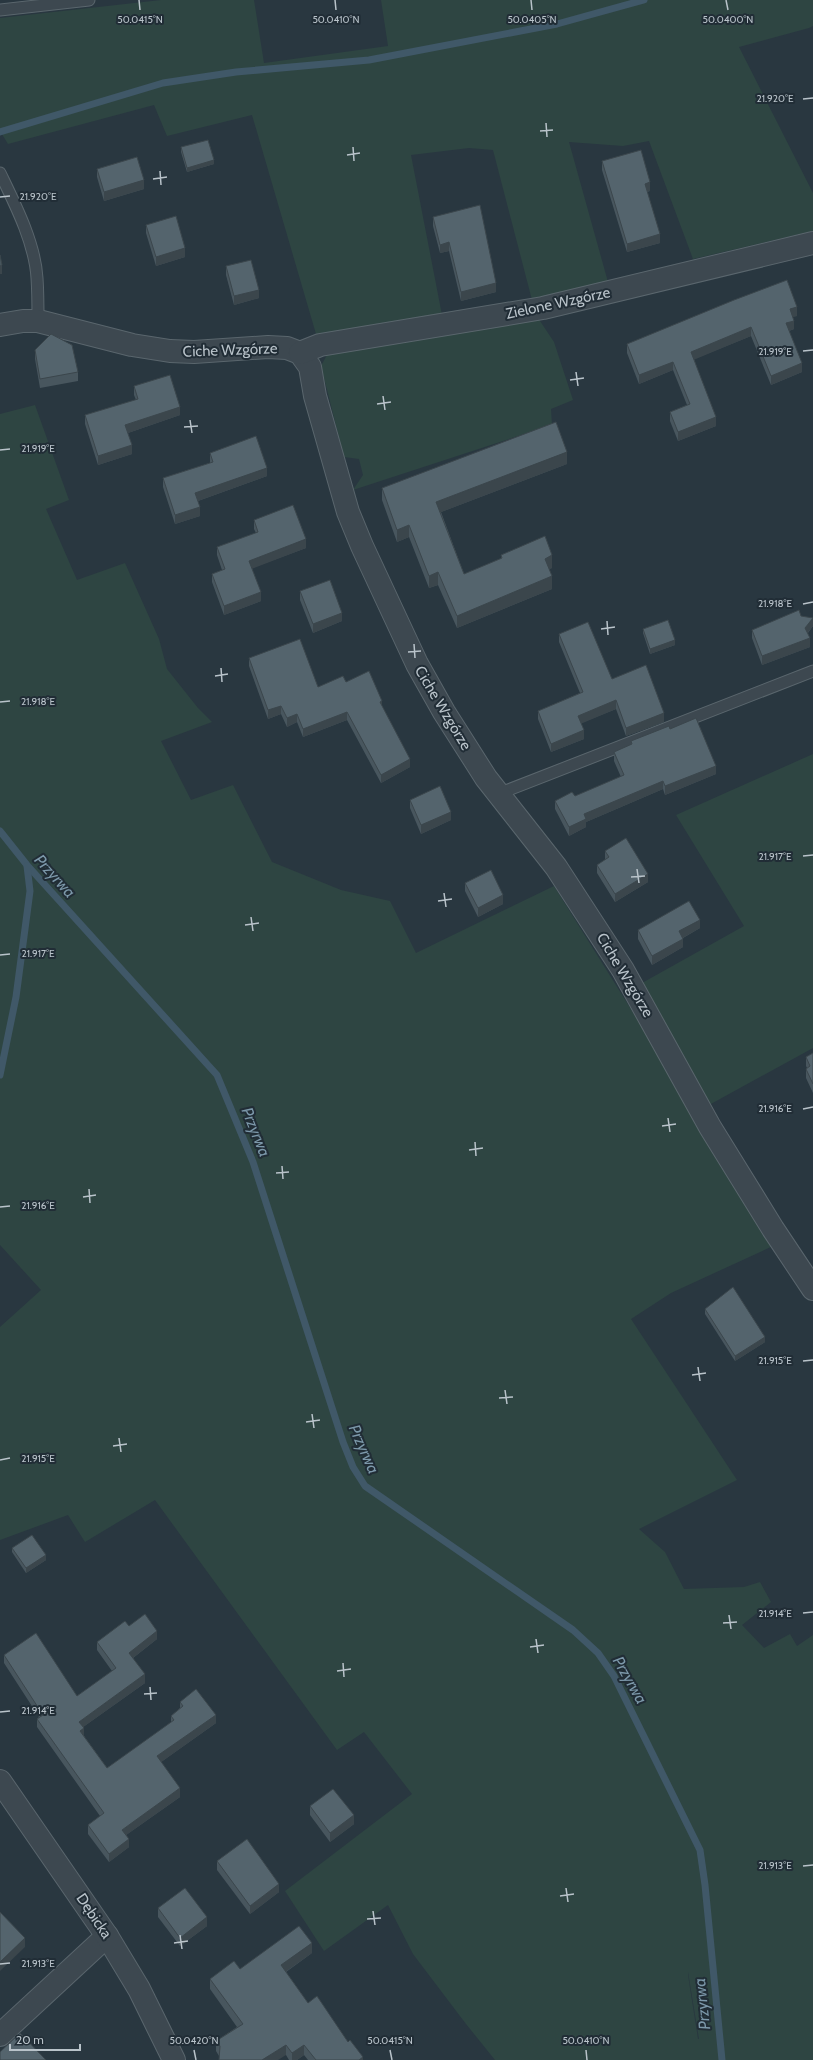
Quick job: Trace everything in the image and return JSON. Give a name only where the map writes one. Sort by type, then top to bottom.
[{"type":"street","name":"Zielone Wzgórze","points":[[300,353],[320,345],[560,304],[813,243]]},
{"type":"street","name":"Ciche Wzgórze","points":[[0,325],[23,321],[38,321],[132,345],[170,351],[194,352],[268,347],[288,348],[300,353],[310,367],[315,396],[348,512],[362,546],[417,664],[444,712],[486,778],[556,868],[619,964],[710,1127],[773,1229],[813,1289]]},
{"type":"street","name":"Dębicka","points":[[0,1780],[107,1936],[139,1989],[174,2060]]},
{"type":"street","points":[[0,2035],[107,1936]]},
{"type":"lane","points":[[0,10],[89,0]]},
{"type":"lane","points":[[0,173],[19,212],[29,241],[37,276],[38,321]]},
{"type":"lane","points":[[498,794],[813,671]]},
{"type":"green space","points":[[161,0],[254,0],[264,63],[388,46],[381,0],[813,0],[813,26],[739,47],[813,193],[813,231],[693,259],[649,141],[623,146],[569,142],[608,282],[532,300],[493,150],[469,148],[411,155],[442,315],[316,334],[252,115],[167,136],[154,105],[8,144],[0,131],[0,18]]},
{"type":"green space","points":[[538,318],[554,342],[573,400],[551,409],[552,425],[353,490],[363,475],[359,459],[344,457],[321,366],[328,353]]},
{"type":"green space","points":[[35,405],[69,500],[46,509],[77,580],[125,563],[159,639],[167,669],[198,708],[212,722],[161,741],[191,800],[233,785],[272,862],[341,890],[390,901],[416,953],[554,886],[639,1022],[773,1246],[671,1293],[631,1319],[737,1480],[639,1529],[665,1552],[684,1589],[744,1587],[760,1582],[771,1602],[742,1625],[764,1648],[790,1634],[797,1646],[813,1635],[813,2060],[495,2060],[413,1954],[388,1905],[324,1951],[285,1891],[412,1794],[364,1732],[337,1750],[155,1500],[85,1542],[68,1515],[0,1540],[0,1327],[41,1290],[0,1245],[0,414]],"holes":[[[688,1972],[699,2039],[698,2039]]]},
{"type":"green space","points":[[813,754],[813,1048],[709,1105],[642,983],[744,926],[676,815]]},
{"type":"building","points":[[208,140],[214,160],[187,168],[181,147]]},
{"type":"building","points":[[641,150],[650,182],[645,184],[660,234],[627,244],[602,161]]},
{"type":"building","points":[[137,157],[144,180],[104,192],[97,169]]},
{"type":"building","points":[[480,205],[496,283],[461,292],[449,242],[440,245],[433,217]]},
{"type":"building","points":[[176,216],[185,248],[156,257],[146,225]]},
{"type":"building","points":[[0,255],[2,265],[0,266]]},
{"type":"building","points":[[251,260],[259,290],[234,296],[226,266]]},
{"type":"building","points":[[787,280],[797,307],[790,309],[794,321],[786,323],[802,363],[771,376],[751,327],[691,352],[716,417],[678,432],[670,412],[690,404],[673,362],[639,375],[627,344]]},
{"type":"building","points":[[51,334],[72,345],[78,372],[40,379],[35,350]]},
{"type":"building","points":[[170,375],[180,407],[125,425],[132,445],[98,456],[85,415],[138,399],[134,386]]},
{"type":"building","points":[[556,422],[567,452],[436,502],[464,574],[502,558],[501,555],[545,536],[552,555],[545,559],[552,576],[457,616],[438,572],[429,576],[409,525],[397,530],[382,488]]},
{"type":"building","points":[[256,436],[267,468],[195,493],[200,507],[175,515],[163,478],[213,462],[210,453]]},
{"type":"building","points":[[293,505],[306,539],[249,561],[261,592],[224,606],[212,574],[225,569],[217,547],[258,532],[254,520]]},
{"type":"building","points":[[330,580],[342,613],[313,624],[300,591]]},
{"type":"building","points":[[799,610],[801,616],[813,618],[805,628],[810,638],[762,656],[752,630]]},
{"type":"building","points":[[668,620],[675,640],[650,649],[643,629]]},
{"type":"building","points":[[588,622],[612,679],[646,665],[664,713],[626,728],[616,700],[578,716],[584,730],[551,744],[538,711],[583,692],[559,634]]},
{"type":"building","points":[[300,639],[318,687],[343,676],[346,682],[369,671],[382,701],[380,702],[410,759],[381,775],[347,712],[303,729],[297,714],[287,718],[281,706],[268,710],[249,658]]},
{"type":"building","points":[[696,718],[716,766],[665,786],[663,781],[584,814],[586,819],[569,827],[555,801],[572,792],[575,796],[624,775],[614,752],[632,744],[631,741],[669,726],[670,729]]},
{"type":"building","points":[[440,786],[451,812],[421,825],[410,800]]},
{"type":"building","points":[[626,838],[648,874],[615,894],[597,865],[609,857],[605,851]]},
{"type":"building","points":[[491,870],[503,895],[478,908],[465,883]]},
{"type":"building","points":[[689,901],[700,920],[679,931],[683,939],[652,956],[638,930]]},
{"type":"building","points":[[813,1053],[813,1084],[806,1069],[810,1066],[806,1057]]},
{"type":"building","points":[[733,1287],[765,1337],[735,1356],[705,1309]]},
{"type":"building","points":[[32,1535],[46,1555],[26,1568],[12,1548]]},
{"type":"building","points":[[145,1614],[157,1631],[129,1653],[145,1674],[79,1722],[84,1728],[80,1731],[107,1768],[174,1720],[171,1716],[183,1706],[180,1702],[196,1689],[216,1715],[157,1756],[180,1788],[122,1830],[129,1839],[109,1854],[88,1825],[104,1813],[37,1719],[43,1715],[4,1655],[36,1633],[77,1696],[116,1668],[97,1642],[125,1621],[129,1626]]},
{"type":"building","points":[[333,1789],[354,1815],[330,1833],[310,1806]]},
{"type":"building","points":[[247,1839],[279,1884],[250,1906],[217,1861]]},
{"type":"building","points":[[185,1888],[207,1917],[180,1938],[158,1908]]},
{"type":"building","points":[[0,1912],[25,1938],[0,1962]]},
{"type":"building","points":[[299,1926],[312,1943],[281,1965],[308,2003],[317,1996],[348,2042],[350,2040],[363,2057],[359,2060],[316,2060],[304,2045],[292,2053],[286,2045],[262,2060],[219,2060],[220,2046],[216,2041],[243,2024],[210,1979],[234,1961],[240,1969]]},
{"type":"building","points":[[20,2033],[46,2060],[0,2060],[0,2052]]},
{"type":"waterway","points":[[0,132],[163,83],[236,72],[369,60],[557,24],[644,0]]},
{"type":"waterway","name":"Przyrwa","points":[[0,831],[27,865],[217,1075],[253,1162],[343,1442],[353,1467],[365,1486],[573,1630],[598,1653],[614,1676],[700,1850],[705,1885],[722,2060]]},
{"type":"waterway","points":[[0,1075],[16,997],[30,891],[27,866]]}]
